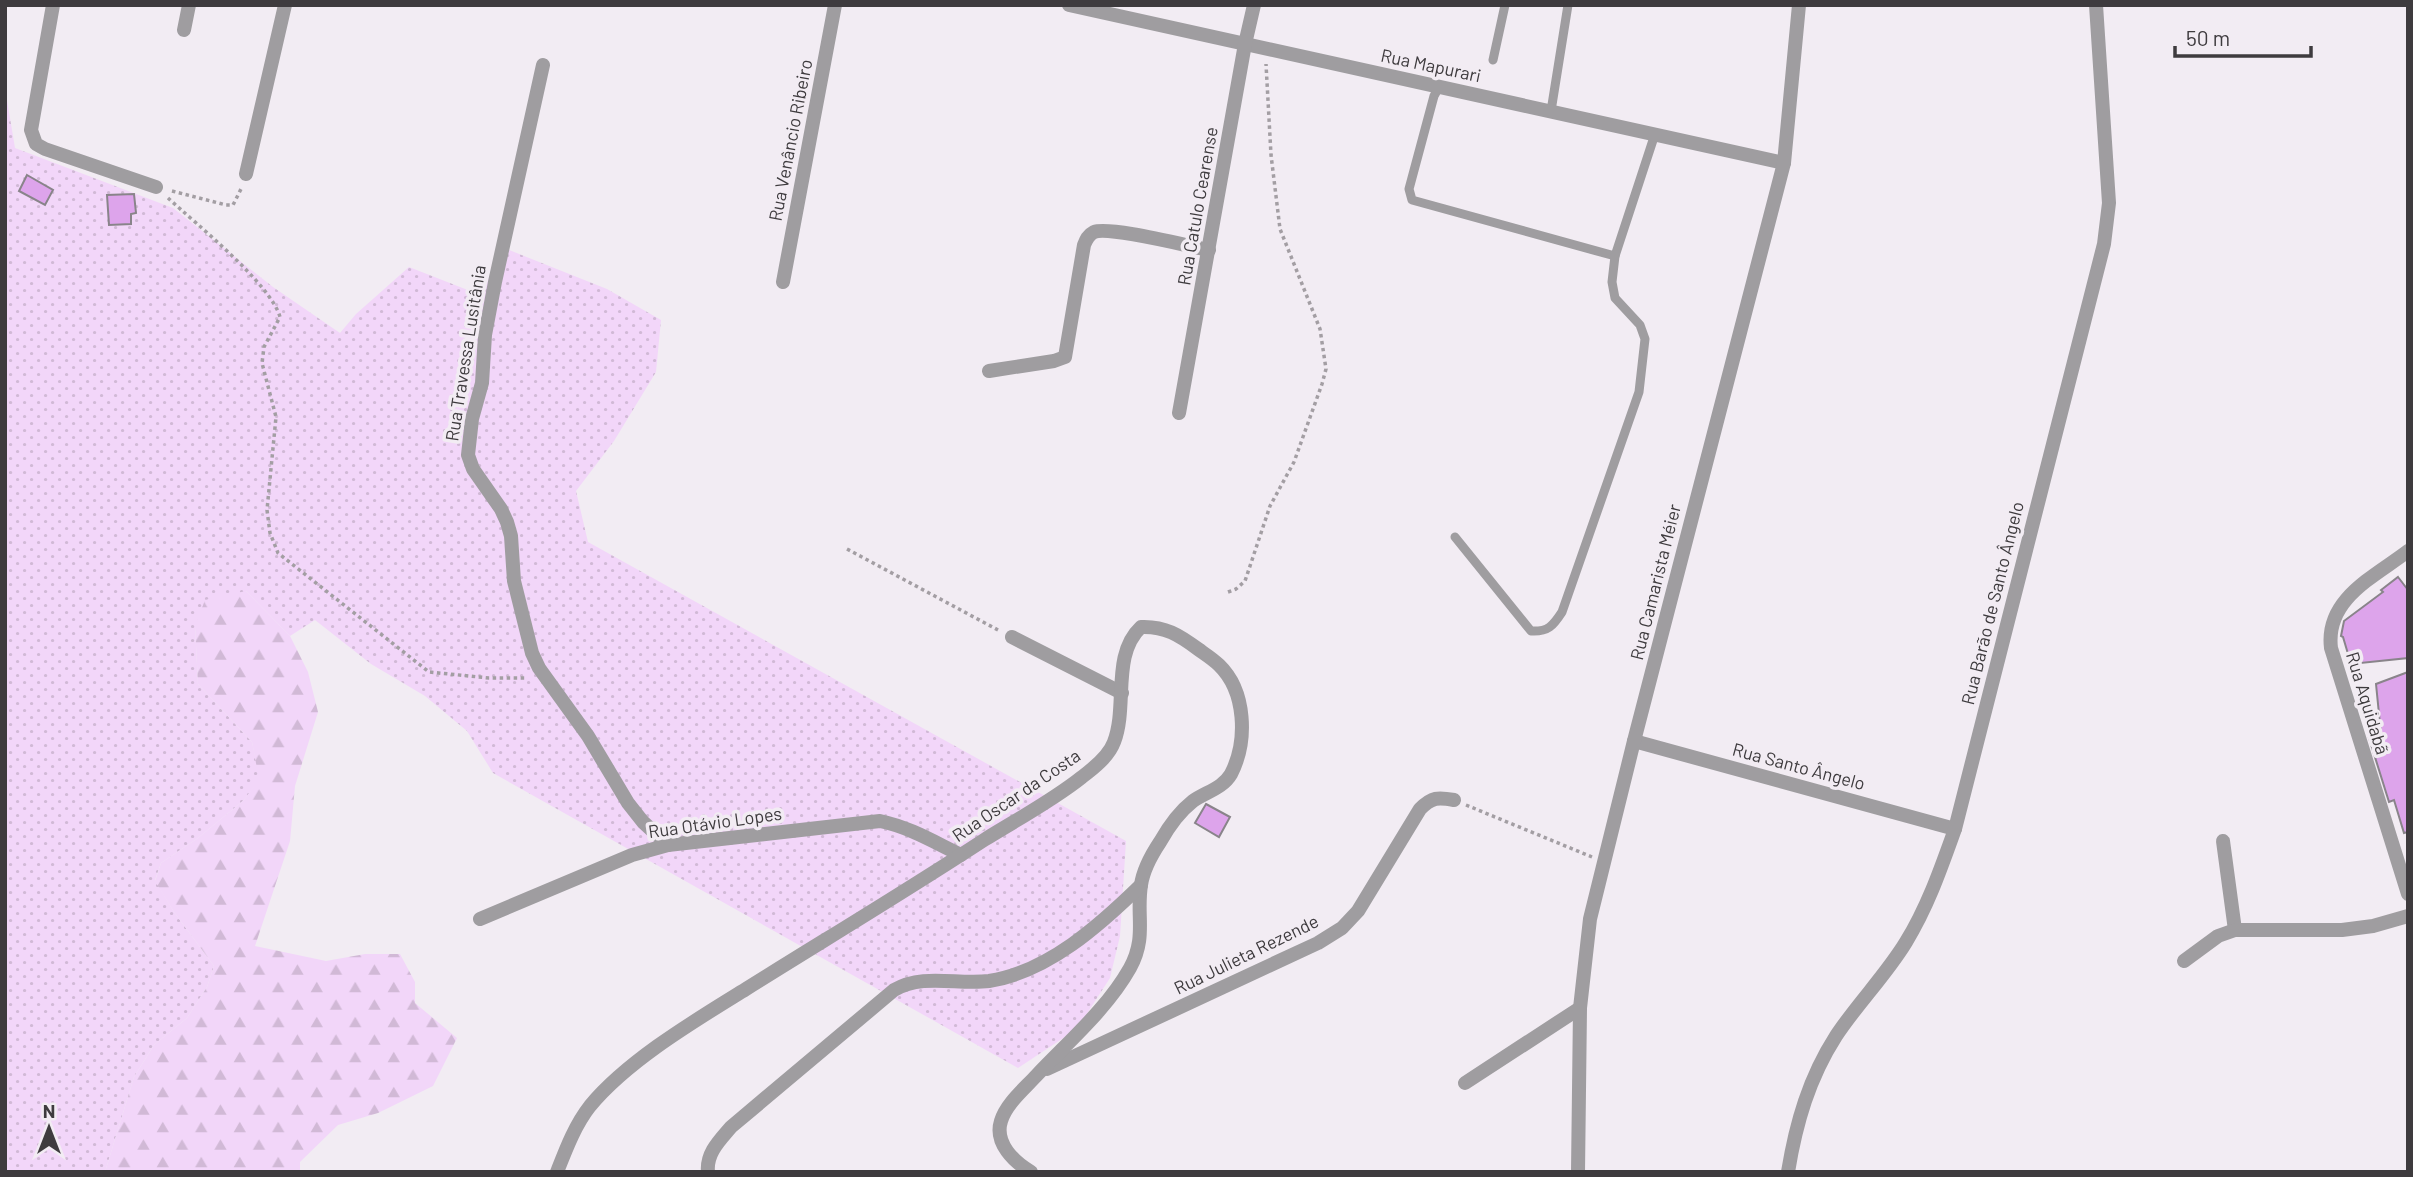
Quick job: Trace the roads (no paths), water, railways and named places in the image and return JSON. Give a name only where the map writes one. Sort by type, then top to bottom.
[{"type":"street","points":[[52,5],[31,130],[36,144],[156,187]]},
{"type":"street","points":[[184,30],[189,5]]},
{"type":"street","points":[[246,174],[285,5]]},
{"type":"street","name":"Rua Venâncio Ribeiro","points":[[783,282],[835,5]]},
{"type":"street","name":"Rua Mapurari","points":[[1069,5],[1784,163]]},
{"type":"street","name":"Rua Catulo Cearense","points":[[1179,413],[1254,5]]},
{"type":"street","name":"Rua Camarista Méier","points":[[1578,1172],[1580,1008],[1588,932],[1603,862],[1784,163],[1799,5]]},
{"type":"street","name":"Rua Barão de Santo Ângelo","points":[[1788,1172],[1805,1095],[1813,1075],[1837,1035],[1905,944],[1934,886],[1955,829],[2104,244],[2109,203],[2096,5]]},
{"type":"street","name":"Rua Travessa Lusitânia","points":[[542,65],[495,282],[485,335],[482,383],[468,441],[468,454],[473,469],[502,509],[507,522],[511,536],[514,581],[532,653],[546,678],[588,736],[628,803],[643,822],[668,845]]},
{"type":"street","points":[[989,371],[1065,357],[1084,245],[1092,233],[1111,231],[1209,250]]},
{"type":"street","name":"Rua Aquidabã","points":[[2408,551],[2347,597],[2331,622],[2330,635],[2331,648],[2408,894]]},
{"type":"street","name":"Rua Oscar da Costa","points":[[557,1172],[568,1141],[589,1107],[612,1083],[680,1030],[1081,779],[1101,761],[1113,745],[1120,723],[1125,656],[1130,637],[1141,627],[1159,626],[1179,635],[1220,665],[1240,701],[1241,737],[1232,773],[1220,786],[1187,806],[1170,825],[1151,859],[1141,885],[1141,939],[1130,967],[1095,1014],[1015,1098],[1000,1122],[1002,1144],[1011,1156],[1031,1172]]},
{"type":"street","points":[[1012,637],[1122,693]]},
{"type":"street","name":"Rua Santo Ângelo","points":[[1634,741],[1955,829]]},
{"type":"street","name":"Rua Julieta Rezende","points":[[1039,1073],[1318,943],[1342,928],[1358,911],[1420,809],[1430,799],[1439,797],[1454,800]]},
{"type":"street","name":"Rua Otávio Lopes","points":[[480,919],[620,860],[668,845],[880,821],[918,833],[961,855]]},
{"type":"street","points":[[2224,841],[2235,930]]},
{"type":"street","points":[[708,1172],[713,1149],[731,1126],[894,990],[915,982],[991,980],[1019,972],[1080,939],[1104,921],[1141,885]]},
{"type":"street","points":[[2184,961],[2218,936],[2235,930],[2342,930],[2373,926],[2408,916]]},
{"type":"street","points":[[1465,1083],[1580,1008]]},
{"type":"lane","points":[[1493,60],[1505,5]]},
{"type":"lane","points":[[1552,111],[1568,5]]},
{"type":"lane","points":[[1438,87],[1409,189],[1412,200],[1615,256]]},
{"type":"lane","points":[[1455,537],[1531,631],[1542,632],[1553,626],[1562,612],[1639,392],[1645,339],[1640,325],[1615,298],[1612,282],[1615,256],[1656,134]]}]
